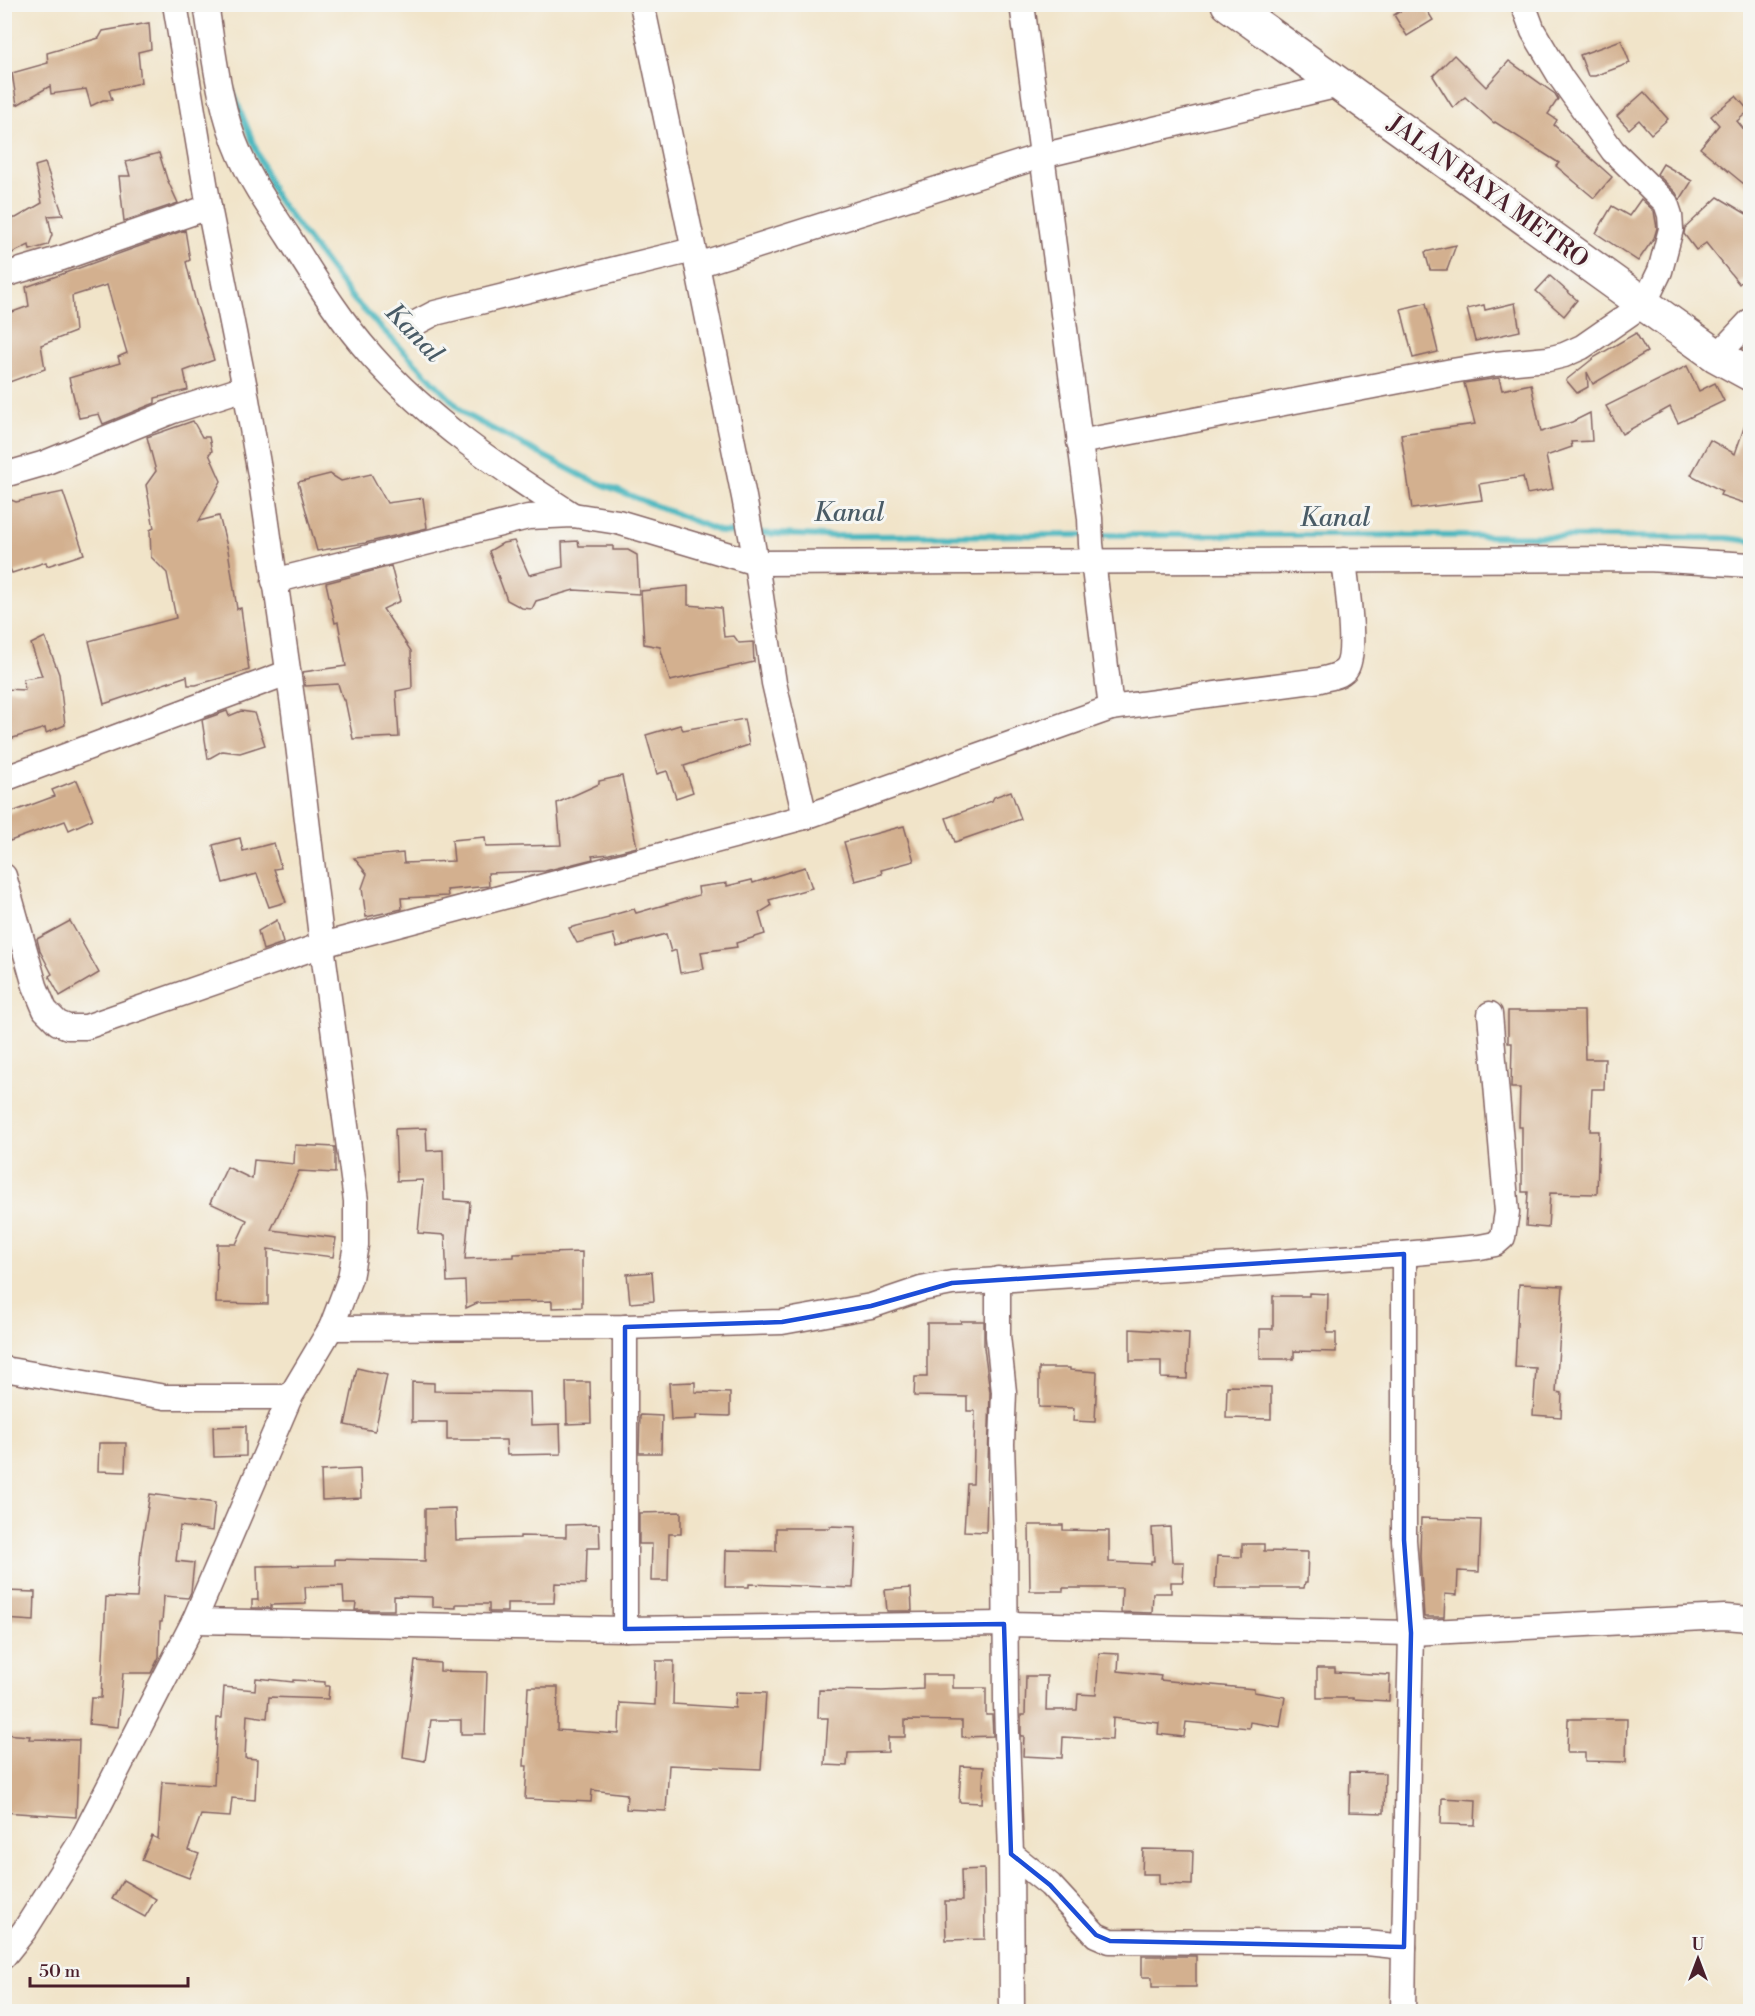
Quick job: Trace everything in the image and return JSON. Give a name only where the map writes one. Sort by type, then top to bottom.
[{"type":"highway","name":"JALAN RAYA METRO","points":[[1228,4],[1717,356],[1750,374]]},
{"type":"street","points":[[4,1956],[24,1931],[81,1841],[194,1621],[290,1397],[331,1328],[350,1278],[356,1245],[356,1201],[294,712],[261,481],[209,207],[175,4]]},
{"type":"street","points":[[206,4],[216,67],[228,120],[239,154],[255,185],[326,298],[371,355],[428,411],[502,470],[573,515]]},
{"type":"street","points":[[642,4],[744,497],[774,683],[805,817]]},
{"type":"street","points":[[1022,4],[1090,518],[1111,708]]},
{"type":"street","points":[[1079,442],[1452,371],[1548,359],[1564,355],[1582,346],[1644,304],[1660,271],[1671,230],[1666,203],[1613,152],[1561,78],[1533,31],[1522,4]]},
{"type":"street","points":[[410,326],[435,313],[695,258],[1041,156],[1340,85]]},
{"type":"street","points":[[4,275],[62,258],[209,207]]},
{"type":"street","points":[[1717,356],[1750,321]]},
{"type":"street","points":[[4,475],[42,464],[173,411],[245,388]]},
{"type":"street","points":[[274,581],[528,517],[573,515],[618,522],[754,553],[1092,552],[1344,560],[1648,559],[1750,565]]},
{"type":"street","points":[[4,876],[38,994],[45,1010],[58,1023],[68,1027],[86,1027],[322,945],[805,817],[1111,708],[1320,680],[1339,675],[1347,667],[1352,646],[1344,560]]},
{"type":"street","points":[[4,779],[287,673]]},
{"type":"street","points":[[331,1328],[625,1327],[782,1322],[871,1306],[921,1289],[998,1279],[1404,1254],[1480,1248],[1495,1244],[1503,1237],[1507,1212],[1491,1014]]},
{"type":"street","points":[[1403,2012],[1411,1633],[1404,1540],[1404,1254]]},
{"type":"street","points":[[998,1279],[998,1336],[1004,1392],[1002,1444],[1012,2012]]},
{"type":"street","points":[[625,1327],[625,1629]]},
{"type":"street","points":[[4,1369],[165,1397],[290,1397]]},
{"type":"street","points":[[194,1621],[625,1629],[1005,1624],[1411,1633],[1725,1617],[1750,1619]]},
{"type":"street","points":[[1011,1854],[1050,1885],[1096,1935],[1110,1941],[1367,1943],[1404,1947]]},
{"type":"highlighted area","points":[[1404,1254],[1404,1540],[1411,1633],[1404,1947],[1110,1941],[1096,1935],[1050,1885],[1011,1854],[1004,1624],[625,1629],[625,1327],[782,1322],[871,1306],[952,1283]]},
{"type":"building","points":[[1411,4],[1423,4],[1433,20],[1407,36],[1394,15]]},
{"type":"building","points":[[149,23],[151,49],[138,52],[141,83],[109,90],[112,100],[103,100],[91,106],[86,89],[51,94],[50,86],[17,105],[12,73],[48,63],[47,53],[99,38],[103,31]]},
{"type":"building","points":[[1621,40],[1630,63],[1595,76],[1588,76],[1580,55]]},
{"type":"building","points":[[1454,55],[1486,87],[1509,61],[1555,94],[1558,99],[1548,114],[1557,120],[1554,125],[1612,177],[1594,198],[1556,166],[1559,163],[1494,123],[1465,97],[1453,108],[1433,76]]},
{"type":"building","points":[[1644,92],[1668,119],[1651,134],[1639,120],[1629,129],[1617,116]]},
{"type":"building","points":[[1736,96],[1749,111],[1737,121],[1750,137],[1750,189],[1700,148],[1719,125],[1711,116]]},
{"type":"building","points":[[159,153],[178,203],[124,221],[119,176],[130,176],[126,162]]},
{"type":"building","points":[[45,163],[63,215],[48,216],[52,235],[48,245],[30,250],[29,245],[4,257],[4,218],[16,218],[42,203],[35,166]]},
{"type":"building","points":[[1663,164],[1692,181],[1680,200],[1657,174]]},
{"type":"building","points":[[1718,197],[1750,216],[1750,274],[1739,284],[1706,243],[1696,250],[1684,234],[1685,228]]},
{"type":"building","points":[[1641,199],[1654,211],[1657,228],[1654,238],[1638,261],[1596,233],[1612,206],[1629,216]]},
{"type":"building","points":[[185,230],[190,260],[186,262],[214,360],[184,371],[188,390],[155,398],[155,403],[103,424],[99,414],[79,418],[69,378],[120,363],[118,357],[127,353],[107,285],[72,296],[75,332],[41,345],[45,369],[4,384],[4,315],[29,306],[26,287]]},
{"type":"building","points":[[1456,245],[1447,270],[1430,270],[1425,252]]},
{"type":"building","points":[[1550,276],[1577,300],[1564,316],[1536,291]]},
{"type":"building","points":[[1426,303],[1438,352],[1413,358],[1401,309]]},
{"type":"building","points":[[1515,303],[1520,331],[1475,341],[1467,309],[1484,305],[1485,310]]},
{"type":"building","points":[[1636,333],[1647,352],[1593,384],[1587,372],[1588,387],[1577,393],[1566,380],[1595,357]]},
{"type":"building","points":[[1687,366],[1699,391],[1715,383],[1724,401],[1678,423],[1670,407],[1622,434],[1606,406]]},
{"type":"building","points":[[1499,378],[1502,390],[1531,384],[1541,432],[1572,422],[1590,413],[1592,441],[1571,442],[1572,447],[1546,456],[1553,489],[1527,494],[1523,477],[1479,484],[1482,500],[1412,509],[1401,434],[1475,424],[1464,383]]},
{"type":"building","points":[[1748,416],[1750,416],[1750,505],[1720,495],[1722,491],[1691,475],[1710,440],[1735,454]]},
{"type":"building","points":[[193,421],[202,437],[209,437],[212,451],[209,454],[221,481],[199,521],[219,516],[228,550],[237,609],[241,608],[249,670],[196,685],[188,685],[187,676],[104,704],[89,641],[176,618],[167,573],[151,557],[150,530],[154,528],[146,485],[156,471],[147,437]]},
{"type":"building","points":[[330,474],[341,481],[371,474],[387,503],[423,498],[427,528],[365,543],[317,551],[298,482]]},
{"type":"building","points":[[63,492],[84,554],[47,566],[46,562],[12,573],[4,555],[4,497],[16,502]]},
{"type":"building","points":[[514,541],[529,575],[563,567],[562,542],[578,541],[579,546],[613,546],[613,550],[628,550],[637,555],[639,594],[574,590],[536,601],[532,609],[522,608],[507,600],[489,551],[503,543]]},
{"type":"building","points":[[391,566],[400,601],[383,609],[411,651],[412,688],[396,691],[399,737],[353,739],[345,700],[343,700],[338,684],[305,686],[303,672],[346,666],[338,622],[335,623],[326,583]]},
{"type":"building","points":[[688,586],[688,605],[721,608],[724,637],[734,636],[739,643],[753,642],[754,662],[670,681],[660,647],[644,644],[641,591]]},
{"type":"building","points":[[45,637],[59,674],[65,725],[46,733],[45,728],[10,739],[10,734],[4,735],[4,689],[25,690],[23,679],[42,676],[31,644]]},
{"type":"building","points":[[227,711],[229,716],[241,711],[254,713],[265,745],[240,753],[222,751],[208,759],[202,720]]},
{"type":"building","points":[[744,719],[749,745],[684,766],[693,792],[676,798],[667,771],[657,774],[646,735],[680,725],[683,730]]},
{"type":"building","points":[[622,776],[637,847],[592,856],[593,859],[545,871],[488,873],[489,886],[447,890],[448,896],[401,898],[402,909],[366,917],[362,888],[367,874],[354,858],[403,853],[404,863],[454,861],[452,840],[485,837],[486,847],[561,845],[557,803],[599,784],[599,781]]},
{"type":"building","points":[[77,780],[93,819],[69,830],[65,821],[10,841],[4,827],[4,815],[55,796],[52,790]]},
{"type":"building","points":[[1011,791],[1021,819],[955,842],[946,818],[992,801],[994,797]]},
{"type":"building","points":[[904,826],[914,861],[881,870],[882,874],[855,881],[844,842]]},
{"type":"building","points":[[240,838],[243,851],[274,843],[281,868],[274,869],[286,902],[269,907],[257,874],[223,883],[213,845]]},
{"type":"building","points":[[805,867],[812,888],[769,900],[771,906],[759,913],[765,934],[736,943],[737,947],[701,952],[704,969],[680,973],[676,950],[671,952],[666,934],[617,947],[613,934],[577,943],[569,928],[634,909],[636,913],[699,895],[698,887],[727,883],[727,886],[752,880],[753,883]]},
{"type":"building","points":[[277,920],[283,943],[263,950],[258,931]]},
{"type":"building","points":[[70,921],[99,973],[60,996],[49,976],[52,974],[40,951],[37,939]]},
{"type":"building","points":[[1508,1011],[1584,1011],[1585,1059],[1605,1059],[1604,1089],[1592,1089],[1590,1131],[1599,1131],[1597,1194],[1550,1193],[1548,1228],[1526,1226],[1528,1192],[1522,1192],[1520,1088],[1511,1088],[1512,1043],[1508,1043]]},
{"type":"building","points":[[426,1128],[427,1151],[443,1150],[444,1200],[470,1202],[465,1259],[514,1257],[514,1254],[582,1252],[582,1307],[552,1308],[552,1301],[477,1303],[466,1308],[465,1281],[447,1282],[445,1235],[418,1233],[423,1180],[397,1181],[395,1129]]},
{"type":"building","points":[[295,1145],[335,1147],[335,1173],[299,1171],[271,1230],[336,1238],[333,1257],[268,1249],[268,1304],[216,1303],[217,1244],[236,1244],[247,1220],[210,1203],[227,1167],[252,1179],[254,1160],[294,1164]]},
{"type":"building","points":[[652,1272],[654,1301],[630,1303],[627,1274]]},
{"type":"building","points":[[1519,1284],[1563,1286],[1556,1392],[1562,1393],[1561,1417],[1533,1415],[1536,1368],[1515,1367]]},
{"type":"building","points":[[1309,1293],[1328,1294],[1327,1333],[1336,1333],[1336,1352],[1294,1351],[1294,1359],[1260,1359],[1260,1329],[1273,1329],[1273,1296],[1309,1296]]},
{"type":"building","points":[[961,1321],[984,1321],[984,1348],[990,1392],[986,1532],[964,1531],[967,1484],[973,1484],[975,1411],[967,1411],[967,1397],[914,1396],[915,1377],[927,1377],[927,1323],[961,1323]]},
{"type":"building","points":[[1130,1329],[1189,1333],[1187,1379],[1161,1378],[1161,1361],[1130,1361]]},
{"type":"building","points":[[357,1368],[387,1375],[375,1431],[345,1425]]},
{"type":"building","points":[[1039,1368],[1070,1368],[1070,1370],[1097,1372],[1095,1422],[1073,1421],[1074,1408],[1039,1407]]},
{"type":"building","points":[[412,1382],[434,1383],[434,1391],[530,1392],[531,1425],[560,1424],[561,1454],[507,1455],[506,1440],[447,1440],[447,1422],[412,1422]]},
{"type":"building","points":[[566,1382],[590,1382],[591,1423],[567,1424]]},
{"type":"building","points":[[695,1382],[695,1392],[730,1393],[730,1416],[696,1415],[696,1419],[671,1420],[669,1383]]},
{"type":"building","points":[[1227,1386],[1271,1387],[1271,1419],[1226,1418]]},
{"type":"building","points":[[640,1415],[662,1416],[661,1453],[639,1453]]},
{"type":"building","points":[[246,1426],[246,1456],[214,1457],[213,1427]]},
{"type":"building","points":[[99,1443],[126,1443],[125,1472],[98,1471]]},
{"type":"building","points":[[360,1469],[361,1498],[322,1500],[321,1471]]},
{"type":"building","points":[[150,1494],[215,1503],[212,1531],[180,1526],[176,1561],[194,1563],[191,1592],[188,1598],[164,1596],[162,1622],[160,1622],[159,1657],[151,1673],[123,1673],[118,1727],[89,1724],[91,1698],[101,1698],[106,1597],[137,1598],[141,1549]]},
{"type":"building","points":[[455,1508],[456,1540],[520,1538],[520,1536],[566,1537],[566,1525],[599,1524],[600,1548],[587,1548],[586,1584],[555,1583],[554,1603],[507,1603],[507,1612],[489,1612],[489,1604],[456,1604],[456,1608],[432,1607],[432,1597],[394,1596],[394,1610],[355,1610],[356,1603],[344,1603],[343,1586],[305,1587],[306,1604],[252,1608],[252,1600],[258,1600],[257,1566],[335,1565],[335,1559],[425,1561],[425,1509]]},
{"type":"building","points":[[681,1512],[681,1534],[669,1534],[668,1581],[651,1581],[652,1544],[639,1544],[639,1513]]},
{"type":"building","points":[[1421,1518],[1481,1520],[1479,1572],[1458,1571],[1457,1595],[1445,1594],[1444,1617],[1424,1617],[1420,1556]]},
{"type":"building","points":[[1029,1525],[1063,1525],[1063,1530],[1109,1531],[1109,1562],[1151,1564],[1151,1561],[1154,1561],[1152,1528],[1170,1527],[1172,1562],[1184,1562],[1183,1582],[1171,1582],[1171,1593],[1153,1593],[1152,1613],[1121,1612],[1122,1588],[1063,1588],[1063,1591],[1030,1591]]},
{"type":"building","points":[[830,1526],[856,1527],[853,1588],[749,1584],[749,1587],[725,1587],[726,1550],[776,1551],[776,1528],[830,1528]]},
{"type":"building","points":[[1242,1544],[1264,1544],[1264,1551],[1308,1552],[1307,1582],[1304,1588],[1215,1588],[1217,1556],[1242,1557]]},
{"type":"building","points":[[911,1588],[912,1611],[887,1611],[885,1590]]},
{"type":"building","points":[[5,1591],[35,1592],[34,1621],[4,1619]]},
{"type":"building","points":[[1099,1653],[1119,1654],[1118,1671],[1161,1676],[1160,1680],[1254,1689],[1254,1692],[1285,1697],[1280,1727],[1250,1722],[1249,1728],[1186,1722],[1184,1737],[1158,1734],[1159,1723],[1113,1718],[1112,1740],[1063,1737],[1062,1758],[1023,1756],[1024,1736],[1021,1736],[1021,1715],[1025,1715],[1026,1676],[1047,1676],[1046,1710],[1077,1710],[1078,1694],[1096,1695]]},
{"type":"building","points":[[415,1661],[440,1663],[440,1671],[487,1672],[485,1734],[461,1734],[461,1720],[431,1720],[425,1761],[403,1757]]},
{"type":"building","points":[[656,1661],[674,1661],[673,1704],[735,1708],[736,1692],[766,1693],[761,1769],[669,1765],[666,1811],[626,1809],[627,1794],[592,1790],[591,1802],[525,1799],[527,1766],[524,1766],[528,1687],[558,1687],[557,1730],[619,1734],[620,1703],[655,1705]]},
{"type":"building","points":[[1317,1668],[1335,1668],[1335,1672],[1390,1675],[1389,1701],[1317,1698]]},
{"type":"building","points":[[923,1675],[953,1675],[953,1688],[986,1688],[986,1715],[992,1715],[993,1736],[962,1737],[962,1721],[905,1720],[905,1737],[888,1737],[888,1752],[848,1753],[847,1766],[825,1765],[828,1718],[818,1718],[819,1690],[923,1689]]},
{"type":"building","points":[[256,1678],[293,1682],[293,1680],[325,1682],[325,1686],[329,1686],[328,1699],[269,1697],[267,1718],[247,1715],[245,1758],[257,1759],[255,1800],[232,1798],[230,1817],[201,1815],[188,1850],[199,1854],[189,1878],[142,1860],[152,1836],[158,1839],[162,1782],[214,1785],[217,1718],[222,1718],[224,1687],[255,1690]]},
{"type":"building","points":[[1568,1719],[1627,1719],[1626,1762],[1585,1761],[1585,1753],[1567,1753]]},
{"type":"building","points":[[4,1734],[30,1736],[29,1739],[79,1740],[76,1817],[4,1812]]},
{"type":"building","points":[[961,1766],[984,1767],[982,1803],[959,1802]]},
{"type":"building","points":[[1350,1772],[1385,1773],[1384,1813],[1349,1812]]},
{"type":"building","points":[[1442,1798],[1476,1800],[1475,1825],[1441,1824]]},
{"type":"building","points":[[1143,1849],[1193,1850],[1192,1885],[1159,1884],[1159,1874],[1142,1874]]},
{"type":"building","points":[[984,1869],[985,1939],[946,1940],[945,1901],[962,1901],[961,1870]]},
{"type":"building","points":[[123,1880],[156,1899],[145,1917],[112,1899]]},
{"type":"building","points":[[1142,1956],[1196,1956],[1196,1987],[1152,1987],[1152,1977],[1142,1977]]},
{"type":"waterway","name":"Kanal","points":[[231,88],[275,196],[354,300],[466,415],[584,477],[721,532],[745,533]]},
{"type":"waterway","name":"Kanal","points":[[755,533],[823,536],[1087,535]]},
{"type":"waterway","name":"Kanal","points":[[1097,535],[1726,538],[1750,541]]}]
